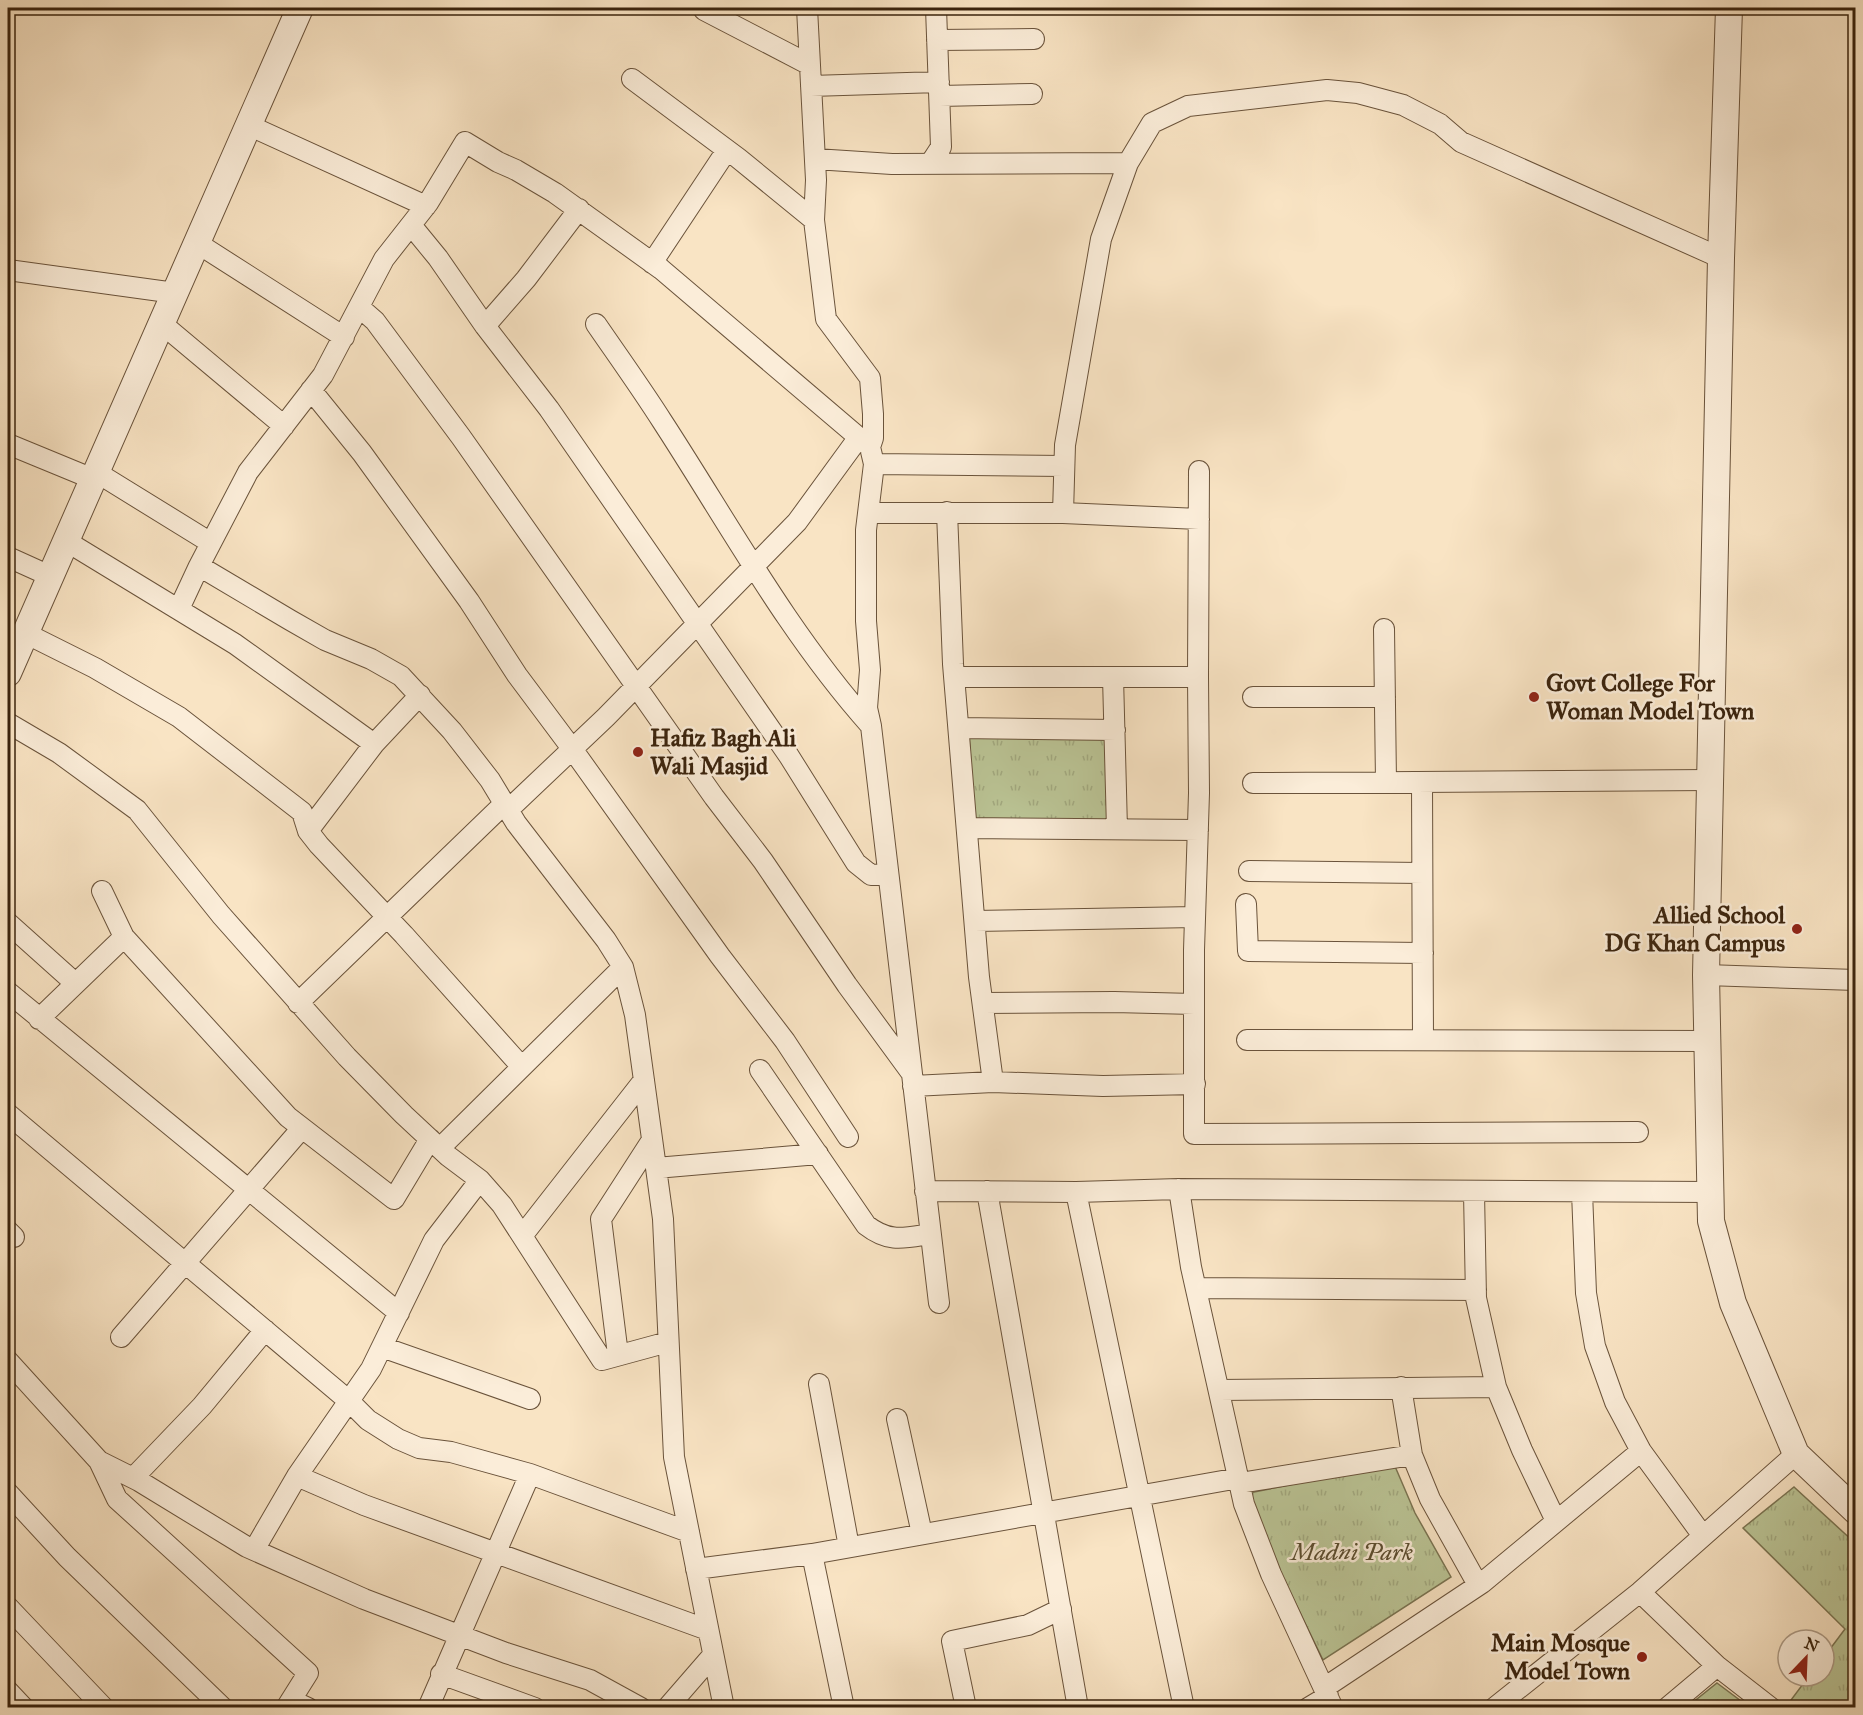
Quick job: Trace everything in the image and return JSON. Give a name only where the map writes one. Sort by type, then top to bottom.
[{"type":"street","points":[[9,666],[300,8]]},
{"type":"street","points":[[298,1003],[386,916],[506,807],[573,750],[868,449],[873,438],[870,378],[826,319],[814,220],[815,159],[807,8]]},
{"type":"street","points":[[930,164],[941,147],[936,8]]},
{"type":"street","points":[[1729,8],[1721,258],[1706,975],[1711,1221],[1733,1303],[1796,1454],[1856,1511]]},
{"type":"street","points":[[704,10],[810,65]]},
{"type":"street","points":[[937,40],[1034,39]]},
{"type":"street","points":[[632,79],[727,150],[814,220]]},
{"type":"street","points":[[811,86],[1032,94]]},
{"type":"street","points":[[1063,513],[1065,445],[1101,239],[1128,163],[1152,123],[1188,106],[1327,90],[1358,93],[1403,105],[1440,124],[1461,142],[1721,258]]},
{"type":"street","points":[[248,125],[426,206]]},
{"type":"street","points":[[179,609],[248,472],[323,375],[384,259],[426,206],[465,142],[579,209],[652,263],[762,353],[868,449],[1064,466]]},
{"type":"street","points":[[652,263],[727,150]]},
{"type":"street","points":[[815,159],[930,164],[1128,163]]},
{"type":"street","points":[[484,326],[526,279],[579,209]]},
{"type":"street","points":[[411,225],[438,258],[484,326],[549,409],[801,775],[856,863],[871,875],[888,874]]},
{"type":"street","points":[[197,243],[344,337]]},
{"type":"street","points":[[8,270],[175,293]]},
{"type":"street","points":[[359,307],[375,321],[461,437],[714,797],[763,861],[912,1079]]},
{"type":"street","points":[[162,323],[284,426]]},
{"type":"street","points":[[596,324],[662,421],[775,600],[843,694],[871,726]]},
{"type":"street","points":[[311,390],[362,453],[469,600],[517,675],[713,946],[785,1041],[848,1137]]},
{"type":"street","points":[[8,444],[94,476],[211,543]]},
{"type":"street","points":[[868,449],[866,621],[870,670],[867,708],[871,726],[939,1303]]},
{"type":"street","points":[[1199,471],[1199,793],[1195,917],[1194,1134],[1638,1132]]},
{"type":"street","points":[[868,513],[1063,513],[1199,519]]},
{"type":"street","points":[[947,513],[959,728],[975,921],[993,1082]]},
{"type":"street","points":[[66,541],[235,644],[374,744]]},
{"type":"street","points":[[8,557],[50,576]]},
{"type":"street","points":[[199,566],[325,640],[372,659],[401,676],[452,730],[490,780],[516,823],[606,940],[622,967],[635,1015],[663,1219],[674,1457],[723,1707]]},
{"type":"street","points":[[1384,629],[1386,782]]},
{"type":"street","points":[[25,633],[95,668],[179,717],[302,812],[308,831],[520,1066]]},
{"type":"street","points":[[955,677],[1198,677]]},
{"type":"street","points":[[1113,677],[1117,829]]},
{"type":"street","points":[[308,831],[374,744],[420,695]]},
{"type":"street","points":[[1253,697],[1385,697]]},
{"type":"street","points":[[8,723],[59,753],[137,810],[221,915],[347,1057],[435,1144],[480,1180],[502,1205],[602,1360],[668,1342]]},
{"type":"street","points":[[959,728],[1114,730]]},
{"type":"street","points":[[1253,783],[1710,780]]},
{"type":"street","points":[[1422,782],[1423,1040]]},
{"type":"street","points":[[968,828],[1198,830]]},
{"type":"street","points":[[1249,871],[1422,873]]},
{"type":"street","points":[[102,891],[124,936],[288,1117],[394,1199],[435,1144],[622,967]]},
{"type":"street","points":[[1246,903],[1248,951],[1423,953]]},
{"type":"street","points":[[975,921],[1195,917]]},
{"type":"street","points":[[8,922],[75,983]]},
{"type":"street","points":[[39,1019],[124,936]]},
{"type":"street","points":[[1706,975],[1856,980]]},
{"type":"street","points":[[8,992],[399,1313]]},
{"type":"street","points":[[983,1003],[1194,1004]]},
{"type":"street","points":[[1247,1040],[1707,1041]]},
{"type":"street","points":[[760,1070],[866,1225],[878,1234],[897,1239],[930,1234]]},
{"type":"street","points":[[912,1079],[1103,1086],[1195,1084]]},
{"type":"street","points":[[522,1236],[644,1080]]},
{"type":"street","points":[[8,1114],[349,1401],[368,1420],[398,1439],[419,1448],[451,1452],[530,1474],[689,1532]]},
{"type":"street","points":[[121,1337],[302,1128]]},
{"type":"street","points":[[618,1355],[602,1219],[652,1140]]},
{"type":"street","points":[[656,1168],[818,1154]]},
{"type":"street","points":[[254,1550],[297,1476],[371,1368],[434,1240],[480,1180]]},
{"type":"street","points":[[925,1191],[1076,1192],[1179,1189],[1711,1192]]},
{"type":"street","points":[[1179,1189],[1196,1288],[1244,1504],[1271,1574],[1328,1697]]},
{"type":"street","points":[[987,1191],[1078,1707]]},
{"type":"street","points":[[1076,1192],[1184,1707]]},
{"type":"street","points":[[1474,1192],[1476,1290],[1496,1387],[1522,1450],[1556,1521]]},
{"type":"street","points":[[1582,1192],[1586,1293],[1595,1346],[1615,1402],[1641,1451],[1703,1536]]},
{"type":"street","points":[[1196,1288],[1476,1290]]},
{"type":"street","points":[[133,1478],[202,1406],[265,1330]]},
{"type":"street","points":[[382,1347],[530,1399]]},
{"type":"street","points":[[8,1361],[99,1461],[117,1499],[308,1673],[295,1705]]},
{"type":"street","points":[[819,1384],[849,1547]]},
{"type":"street","points":[[1401,1387],[1412,1455],[1430,1499],[1478,1585]]},
{"type":"street","points":[[1219,1390],[1496,1387]]},
{"type":"street","points":[[897,1419],[922,1533]]},
{"type":"street","points":[[1308,1707],[1328,1697],[1478,1585],[1641,1451]]},
{"type":"street","points":[[1494,1707],[1640,1592],[1796,1454]]},
{"type":"street","points":[[696,1569],[812,1554],[1139,1495],[1412,1455]]},
{"type":"street","points":[[99,1461],[133,1478],[254,1550],[364,1599],[590,1680],[641,1707]]},
{"type":"street","points":[[428,1707],[530,1474]]},
{"type":"street","points":[[297,1476],[364,1505],[708,1630]]},
{"type":"street","points":[[8,1493],[67,1557],[223,1707]]},
{"type":"street","points":[[812,1554],[844,1707]]},
{"type":"street","points":[[1640,1592],[1718,1666],[1771,1707]]},
{"type":"street","points":[[8,1607],[104,1707]]},
{"type":"street","points":[[966,1707],[952,1641],[1028,1625],[1060,1609]]},
{"type":"street","points":[[667,1707],[713,1654]]},
{"type":"street","points":[[1666,1707],[1718,1666]]},
{"type":"street","points":[[441,1674],[535,1707]]},
{"type":"street","points":[[8,1691],[24,1707]]},
{"type":"green space","points":[[969,735],[1108,737],[1108,820],[975,822]]},
{"type":"green space","name":"Madni Park","points":[[1394,1464],[1415,1513],[1451,1577],[1323,1660],[1260,1530],[1249,1493]]},
{"type":"green space","points":[[1794,1487],[1855,1543],[1855,1707],[1792,1707],[1788,1704],[1800,1688],[1836,1688],[1836,1641],[1845,1629],[1743,1528]]},
{"type":"green space","points":[[1717,1683],[1749,1707],[1687,1707]]},
{"type":"place","name":"Govt College For Woman Model Town","points":[[1534,697]]},
{"type":"place","name":"Hafiz Bagh Ali Wali Masjid","points":[[638,752]]},
{"type":"place","name":"Allied School DG Khan Campus","points":[[1797,929]]},
{"type":"place","name":"Main Mosque Model Town","points":[[1642,1657]]}]
